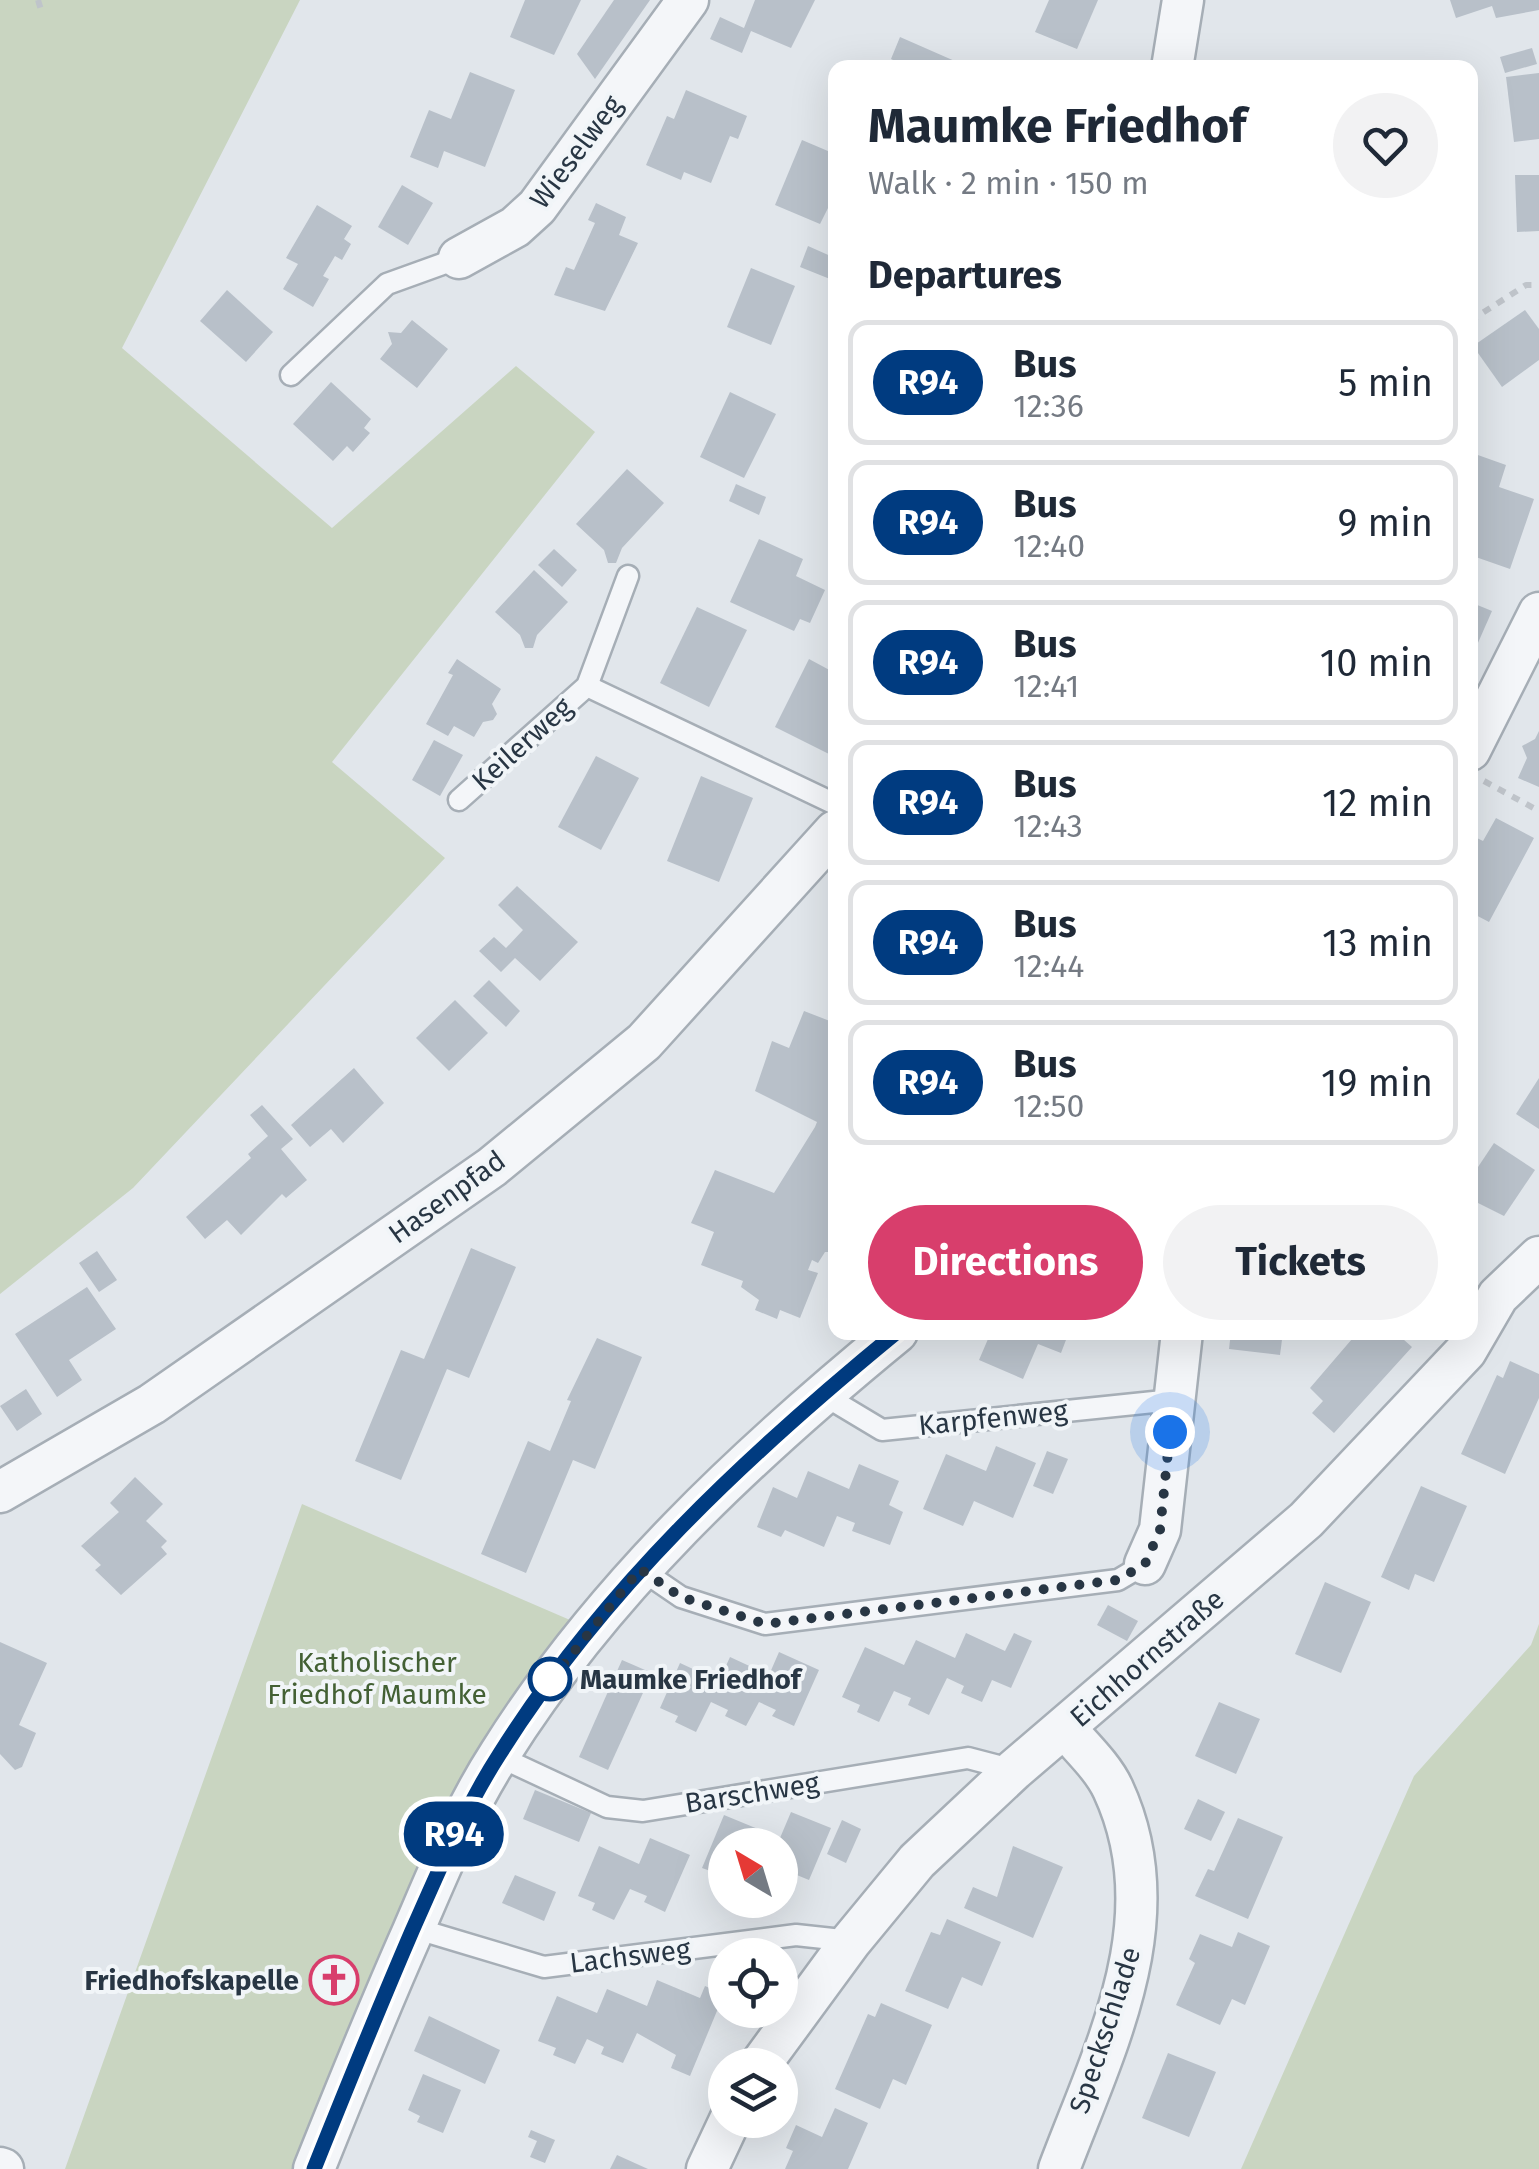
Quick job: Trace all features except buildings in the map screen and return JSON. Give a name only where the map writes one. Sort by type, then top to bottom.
[{"type":"street","name":"Wieselweg","points":[[458,258],[515,227],[538,207],[688,0]]},
{"type":"street","points":[[1173,60],[1183,0]]},
{"type":"street","points":[[1478,734],[1539,613]]},
{"type":"street","name":"Hasenpfad","points":[[0,1492],[152,1404],[492,1166],[644,1042],[828,839]]},
{"type":"street","name":"Eichhornstraße","points":[[1478,1330],[1498,1296],[1539,1256]]},
{"type":"street","points":[[314,2169],[448,1846],[498,1756],[562,1661],[640,1569],[822,1394],[887,1340]]},
{"type":"street","points":[[1145,1564],[1160,1530],[1181,1340]]},
{"type":"street","name":"Eichhornstraße","points":[[772,2048],[850,1941],[918,1861],[1014,1770],[1306,1520],[1472,1340]]},
{"type":"street","name":"Speckschlade","points":[[1058,2169],[1134,1953],[1140,1900],[1132,1840],[1112,1785],[1066,1729]]},
{"type":"street","points":[[707,2169],[722,2138]]},
{"type":"lane","name":"Wieselweg","points":[[292,375],[386,284],[458,258]]},
{"type":"lane","name":"Keilerweg","points":[[460,800],[586,686],[628,576]]},
{"type":"lane","points":[[586,686],[828,801]]},
{"type":"lane","name":"Karpfenweg","points":[[822,1394],[882,1430],[1173,1400]]},
{"type":"lane","points":[[640,1569],[681,1597],[765,1624],[1118,1580],[1145,1564]]},
{"type":"lane","name":"Barschweg","points":[[498,1756],[607,1807],[643,1811],[968,1758],[1014,1770]]},
{"type":"lane","name":"Lachsweg","points":[[414,1928],[544,1966],[796,1936],[850,1941]]},
{"type":"path","points":[[38,0],[41,10]]},
{"type":"path","points":[[1478,316],[1526,286],[1539,284]]},
{"type":"path","points":[[1478,777],[1539,811]]},
{"type":"green space","points":[[0,0],[300,0],[122,348],[332,528],[516,366],[595,432],[332,762],[445,858],[133,1188],[0,1294]]},
{"type":"green space","name":"Katholischer Friedhof Maumke","points":[[302,1504],[570,1620],[458,1788],[296,2169],[65,2169]]},
{"type":"green space","points":[[1539,1624],[1539,2169],[1241,2169],[1414,1776],[1531,1645]]},
{"type":"bus line","name":"R94","points":[[314,2169],[377,2009],[448,1846],[498,1756],[562,1661],[640,1569],[703,1504],[822,1394],[887,1340]]},
{"type":"place","name":"Maumke Friedhof","points":[[550,1679]]},
{"type":"place","name":"Friedhofskapelle","points":[[334,1980]]},
{"type":"route","points":[[550,1679],[541,1693],[562,1661],[640,1569],[681,1597],[765,1624],[1118,1580],[1145,1564],[1160,1530],[1170,1432]]}]
